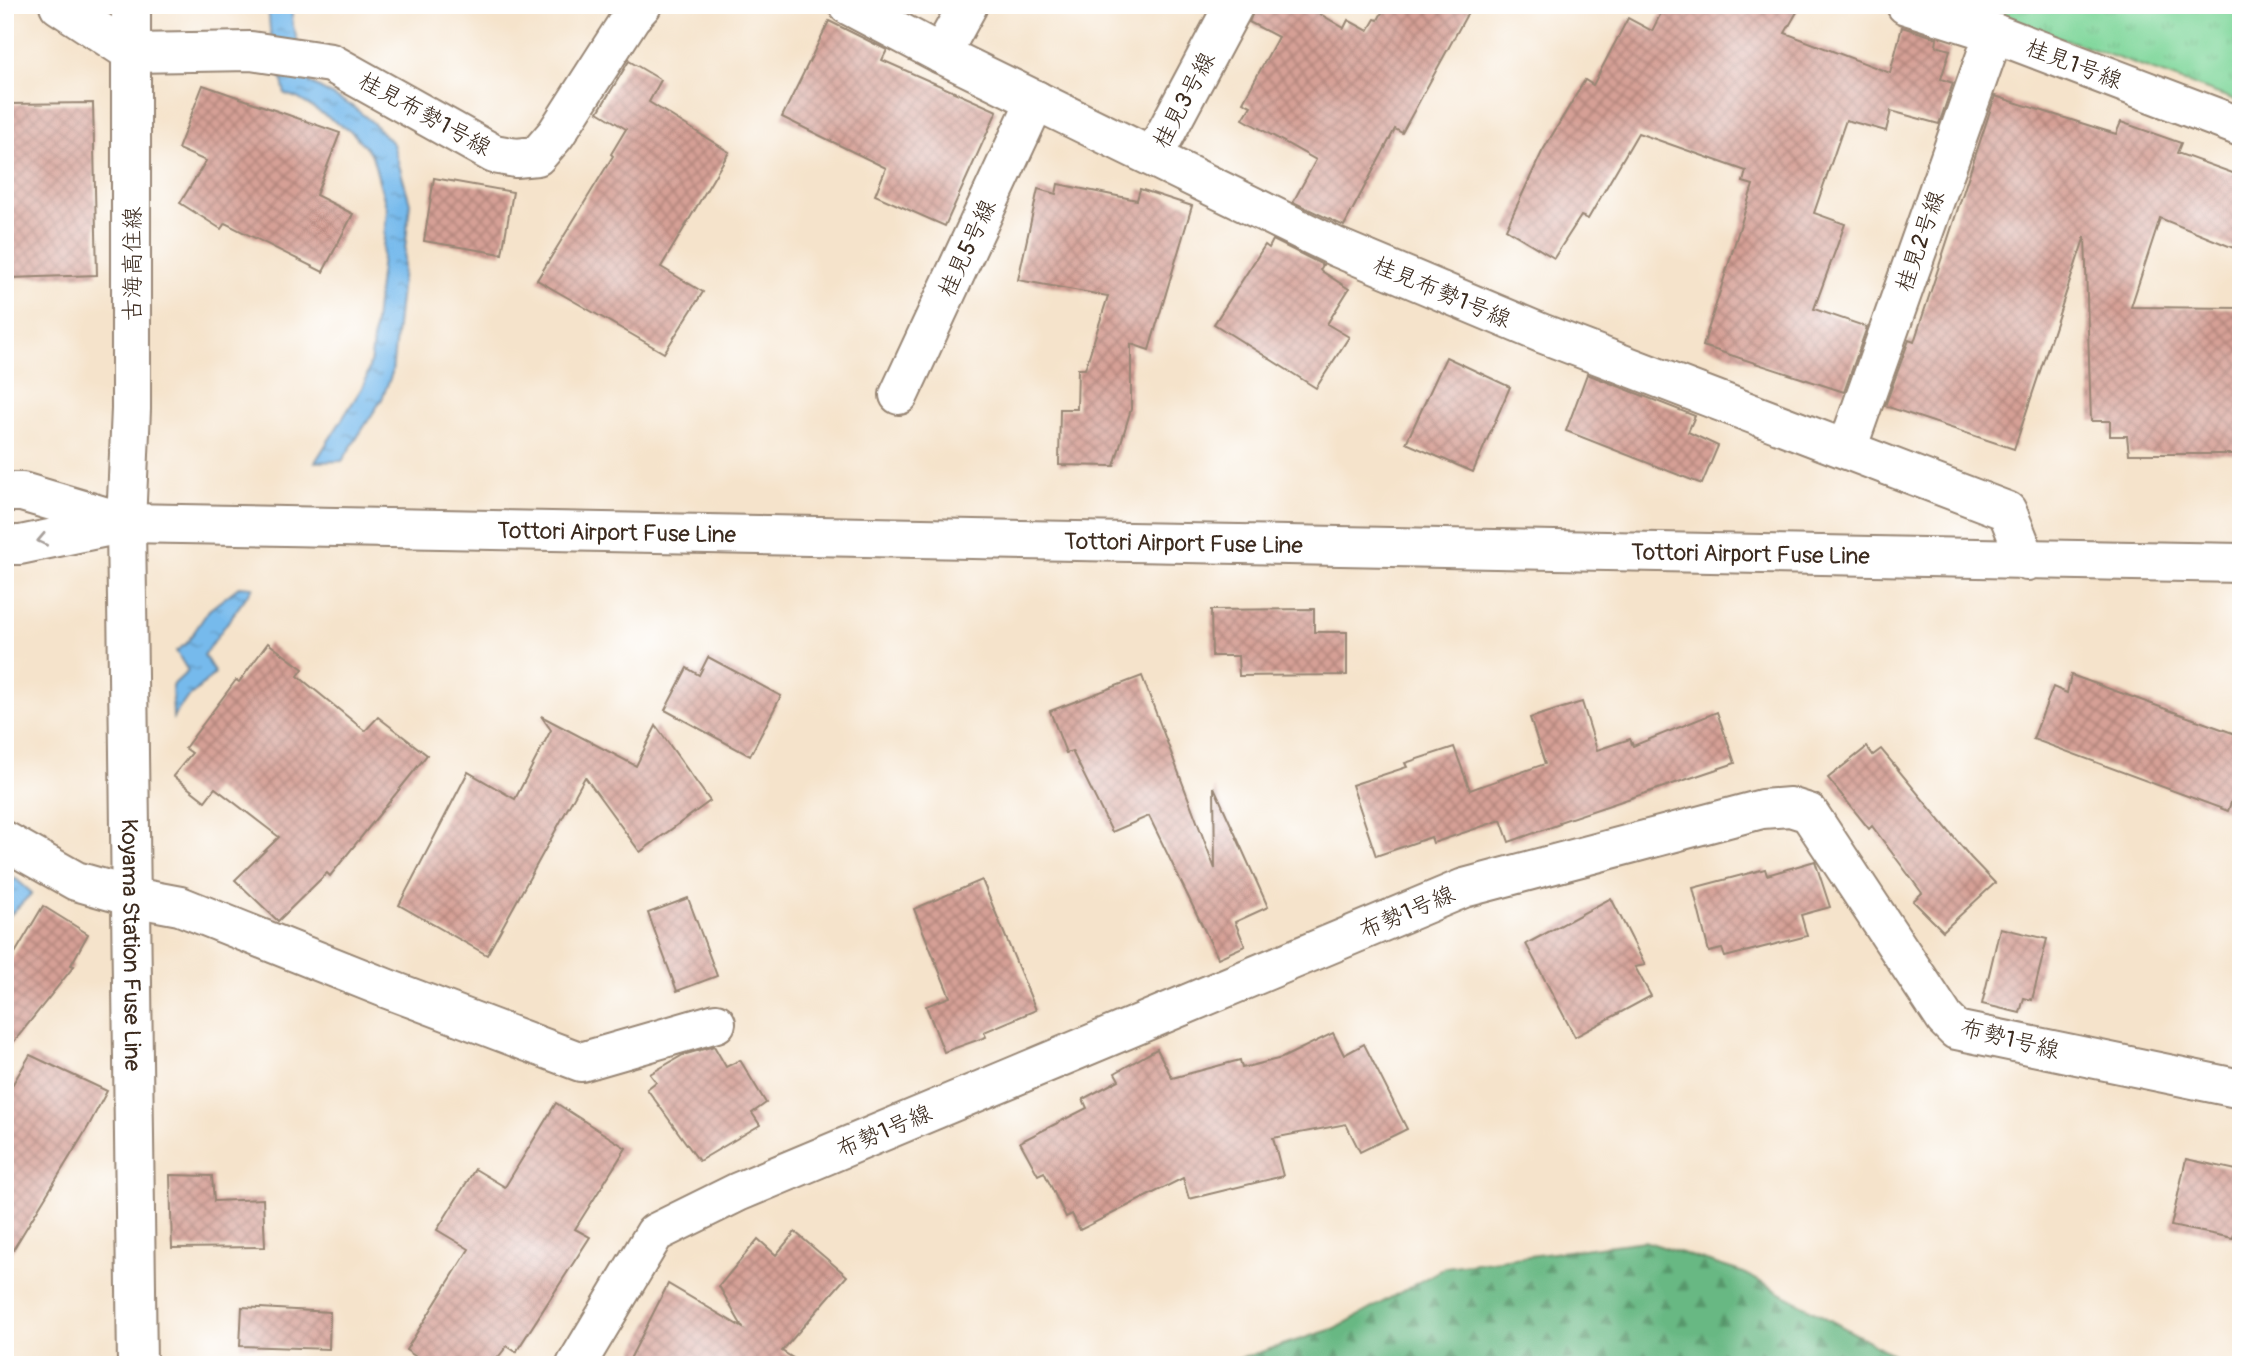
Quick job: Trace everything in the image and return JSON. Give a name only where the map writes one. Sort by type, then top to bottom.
[{"type":"street","points":[[59,5],[132,53]]},
{"type":"street","name":"古海高住線","points":[[126,523],[131,409],[131,5]]},
{"type":"street","name":"桂見布勢1号線","points":[[132,53],[251,51],[331,63],[494,154],[516,158],[537,156],[556,134],[631,17],[642,5]]},
{"type":"street","name":"桂見布勢1号線","points":[[848,5],[941,54],[1336,247],[1541,333],[2007,511],[2027,561]]},
{"type":"street","points":[[941,54],[968,5]]},
{"type":"street","name":"桂見3号線","points":[[1153,158],[1234,5]]},
{"type":"street","name":"桂見1号線","points":[[1906,5],[1994,33],[2241,127]]},
{"type":"street","name":"桂見2号線","points":[[1847,449],[1994,33]]},
{"type":"street","name":"桂見5号線","points":[[899,395],[1036,100]]},
{"type":"street","points":[[5,492],[22,492],[126,523]]},
{"type":"street","points":[[5,545],[20,545],[126,523]]},
{"type":"street","name":"Tottori Airport Fuse Line","points":[[126,523],[2241,563]]},
{"type":"street","name":"Koyama Station Fuse Line","points":[[126,523],[137,1365]]},
{"type":"street","name":"布勢1号線","points":[[576,1365],[655,1233],[738,1192],[1464,888],[1762,809],[1790,807],[1809,813],[1945,1019],[1956,1030],[2241,1089]]},
{"type":"street","points":[[5,841],[76,881],[132,897],[180,906],[581,1062],[716,1023]]},
{"type":"green space","points":[[1969,5],[2241,5],[2241,102]]},
{"type":"green space","points":[[1644,1241],[1744,1273],[1912,1365],[1220,1365],[1336,1328],[1446,1267]]},
{"type":"water","points":[[268,5],[291,5],[293,26],[310,83],[352,106],[393,144],[410,203],[392,373],[382,399],[342,461],[315,462],[365,383],[371,359],[387,210],[372,155],[353,133],[297,98],[285,94],[270,30]]},
{"type":"water","points":[[240,586],[253,587],[204,655],[215,673],[182,704],[173,718],[172,686],[188,671],[176,651],[186,644],[209,610]]},
{"type":"water","points":[[15,878],[32,893],[5,920],[5,890]]},
{"type":"building","points":[[1256,5],[1305,5],[1344,28],[1348,20],[1368,31],[1386,5],[1472,5],[1402,133],[1395,129],[1344,226],[1293,202],[1316,160],[1243,119],[1251,106],[1243,102],[1278,37],[1249,22]]},
{"type":"building","points":[[1665,5],[1801,5],[1785,33],[1890,73],[1902,27],[1937,38],[1936,46],[1950,50],[1941,79],[1953,83],[1939,124],[1891,111],[1886,131],[1846,120],[1814,213],[1845,224],[1814,309],[1867,327],[1844,392],[1703,346],[1753,185],[1743,182],[1746,171],[1638,133],[1588,219],[1581,216],[1554,258],[1506,229],[1542,152],[1585,80],[1593,85],[1628,18],[1652,31]]},
{"type":"building","points":[[829,21],[887,50],[882,60],[997,111],[945,226],[875,195],[886,168],[782,117]]},
{"type":"building","points":[[629,61],[661,80],[649,102],[729,152],[661,267],[703,292],[664,353],[537,280],[613,156],[611,154],[626,129],[598,112]]},
{"type":"building","points":[[203,85],[340,133],[316,195],[353,214],[323,272],[225,223],[221,229],[180,203],[206,161],[178,149]]},
{"type":"building","points":[[1995,96],[2116,134],[2121,122],[2181,143],[2177,153],[2241,176],[2241,251],[2160,218],[2131,307],[2241,308],[2241,454],[2129,454],[2127,436],[2110,436],[2110,421],[2091,421],[2085,236],[2014,449],[1885,406],[1909,340],[1914,342]]},
{"type":"building","points":[[93,103],[97,275],[10,278],[7,104]]},
{"type":"building","points":[[434,178],[513,192],[502,254],[424,241]]},
{"type":"building","points":[[1058,184],[1137,200],[1140,189],[1192,206],[1149,350],[1131,344],[1131,409],[1114,466],[1059,465],[1060,409],[1077,409],[1078,369],[1085,369],[1108,296],[1018,280],[1038,189],[1056,194]]},
{"type":"building","points":[[1273,240],[1323,265],[1320,270],[1349,289],[1327,324],[1349,337],[1316,388],[1214,324],[1265,245],[1269,248]]},
{"type":"building","points":[[1446,357],[1510,387],[1473,472],[1406,443]]},
{"type":"building","points":[[1587,374],[1695,416],[1688,432],[1718,446],[1702,484],[1566,431]]},
{"type":"building","points":[[1314,609],[1314,632],[1347,632],[1347,675],[1239,676],[1238,656],[1212,656],[1211,610]]},
{"type":"building","points":[[268,643],[303,669],[298,676],[365,731],[378,717],[427,755],[330,876],[327,873],[278,921],[235,880],[279,837],[215,788],[205,801],[173,776],[192,753],[185,748],[236,680],[239,682]]},
{"type":"building","points":[[708,657],[781,696],[750,756],[665,710],[687,668],[699,675]]},
{"type":"building","points":[[2071,675],[2241,736],[2241,774],[2228,811],[2033,739],[2053,687],[2067,693]]},
{"type":"building","points":[[1142,676],[1215,869],[1214,787],[1268,907],[1235,922],[1245,946],[1218,958],[1149,816],[1112,832],[1072,751],[1066,753],[1050,711]]},
{"type":"building","points":[[1582,702],[1597,750],[1630,739],[1633,746],[1717,712],[1735,763],[1559,822],[1560,824],[1509,842],[1501,820],[1433,843],[1431,837],[1376,856],[1352,785],[1407,767],[1405,763],[1454,747],[1470,790],[1545,764],[1530,718]]},
{"type":"building","points":[[541,716],[636,766],[656,726],[710,801],[640,852],[585,777],[487,955],[399,905],[468,772],[515,799],[551,730]]},
{"type":"building","points":[[1867,747],[1873,755],[1881,749],[1995,883],[1943,931],[1913,901],[1922,893],[1872,826],[1869,829],[1828,778]]},
{"type":"building","points":[[1815,861],[1830,907],[1801,915],[1807,936],[1725,957],[1722,949],[1709,952],[1693,888],[1765,869],[1767,875]]},
{"type":"building","points":[[982,880],[1036,1010],[984,1032],[986,1037],[944,1052],[926,1006],[950,997],[914,909]]},
{"type":"building","points":[[688,898],[717,976],[677,991],[648,913]]},
{"type":"building","points":[[1611,898],[1645,965],[1635,967],[1651,996],[1575,1037],[1526,944]]},
{"type":"building","points":[[43,906],[88,934],[71,965],[74,966],[5,1053],[5,970]]},
{"type":"building","points":[[2000,928],[2047,939],[2032,1000],[2024,998],[2020,1013],[1982,1004]]},
{"type":"building","points":[[1333,1033],[1344,1055],[1364,1044],[1407,1129],[1360,1152],[1346,1124],[1273,1138],[1283,1176],[1189,1199],[1183,1178],[1080,1230],[1072,1214],[1066,1217],[1044,1172],[1038,1175],[1020,1142],[1087,1108],[1083,1099],[1119,1080],[1115,1073],[1157,1049],[1172,1078],[1240,1060],[1242,1068],[1282,1058]]},
{"type":"building","points":[[714,1046],[726,1067],[740,1060],[766,1103],[752,1113],[760,1125],[699,1161],[647,1089],[656,1082],[650,1074],[683,1055]]},
{"type":"building","points":[[30,1055],[107,1091],[5,1263],[5,1097]]},
{"type":"building","points":[[556,1103],[626,1148],[575,1229],[590,1237],[516,1352],[507,1346],[492,1365],[428,1365],[406,1350],[469,1249],[437,1230],[475,1169],[505,1187]]},
{"type":"building","points":[[2186,1159],[2241,1171],[2241,1207],[2233,1238],[2171,1226]]},
{"type":"building","points":[[170,1175],[212,1176],[214,1201],[263,1199],[265,1247],[172,1248]]},
{"type":"building","points":[[795,1232],[847,1276],[782,1351],[804,1365],[627,1365],[668,1284],[743,1328],[719,1286],[758,1239],[776,1255]]},
{"type":"building","points":[[242,1307],[330,1312],[329,1349],[240,1346]]}]
